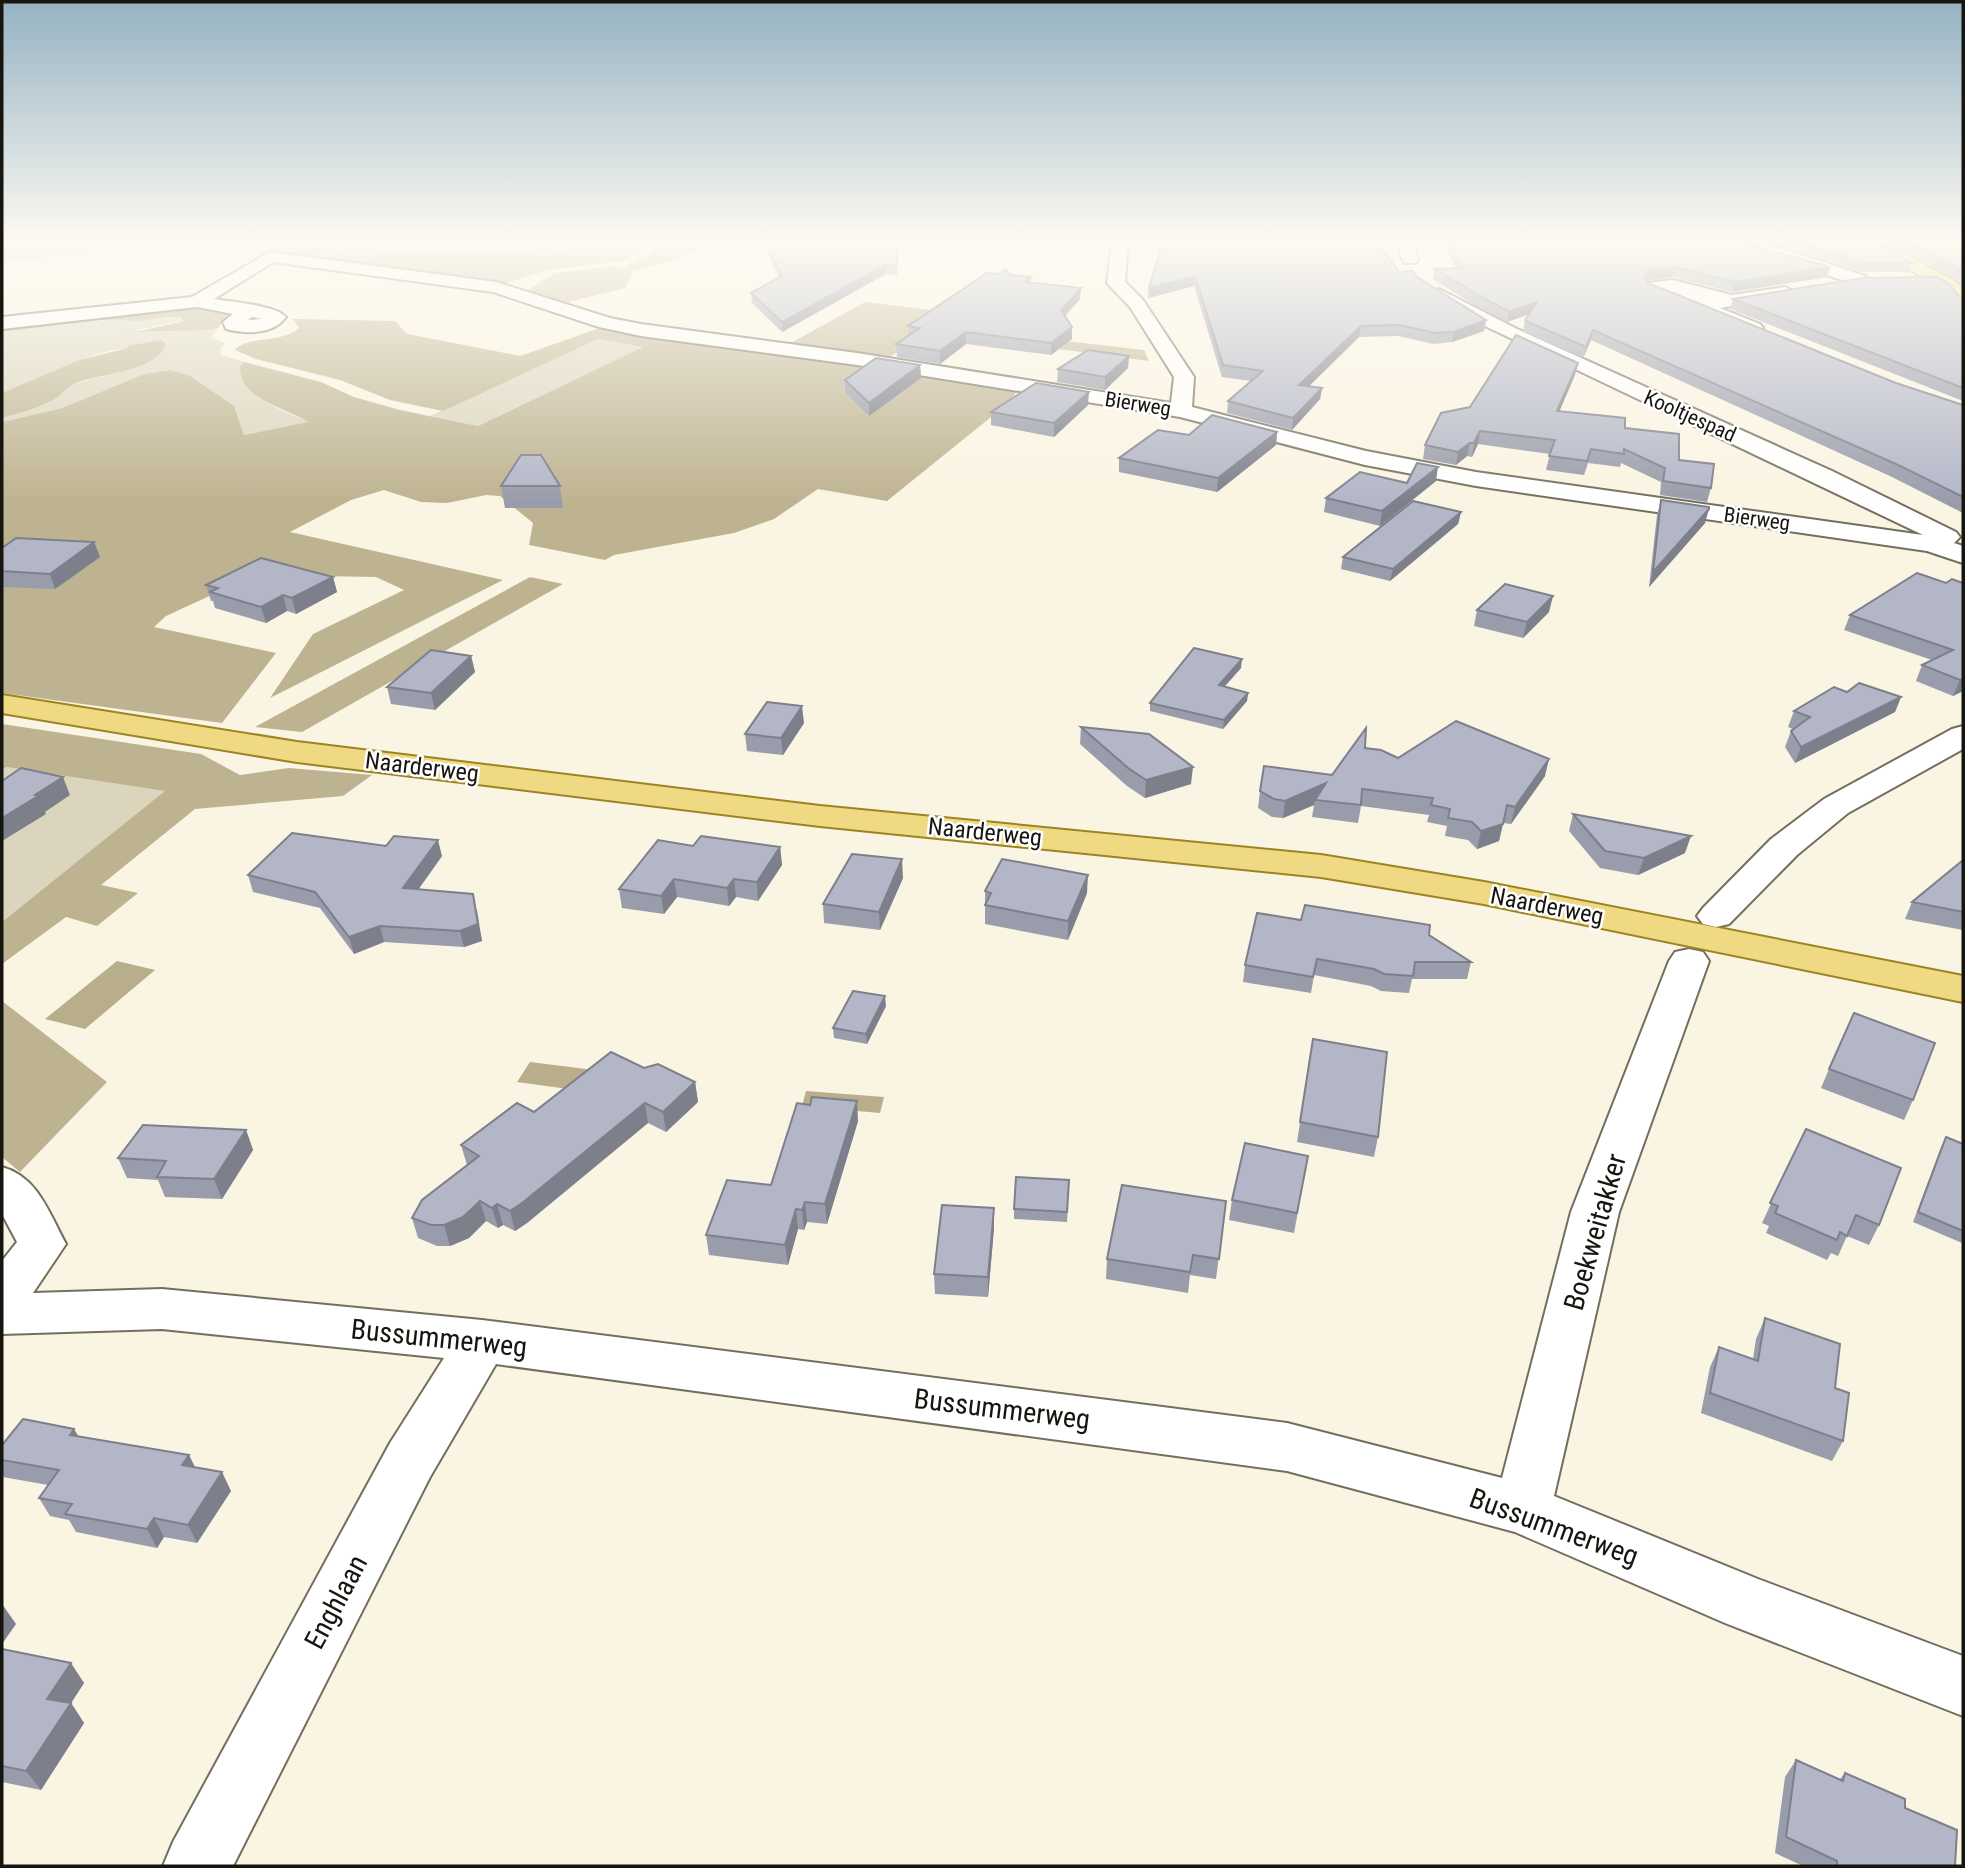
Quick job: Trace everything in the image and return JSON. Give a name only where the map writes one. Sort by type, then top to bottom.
[{"type":"main road","name":"Naarderweg","points":[[2,704],[297,752],[820,816],[1321,866],[1484,893],[1963,989]]},
{"type":"street","name":"Bierweg","points":[[632,328],[858,359],[1181,411],[1365,458],[1476,479],[1963,548]]},
{"type":"street","points":[[1153,328],[1184,377],[1181,411]]},
{"type":"street","name":"Kooltjespad","points":[[1500,328],[1536,347],[1849,486],[1963,548]]},
{"type":"street","points":[[1753,328],[1774,337]]},
{"type":"street","points":[[1716,916],[1784,846],[1836,806],[1963,736]]},
{"type":"street","name":"Boekweitakker","points":[[1523,1509],[1595,1212],[1689,961]]},
{"type":"street","points":[[2,1184],[13,1193],[42,1244],[2,1298]]},
{"type":"street","name":"Bussummerweg","points":[[2,1314],[162,1310],[482,1341],[1287,1447],[1523,1509],[1746,1603],[1963,1686]]},
{"type":"street","name":"Enghlaan","points":[[197,1866],[410,1460],[482,1341]]},
{"type":"shaded area","points":[[2,328],[34,328],[2,332]]},
{"type":"shaded area","points":[[34,328],[145,328],[132,331],[218,328],[211,338],[226,343],[220,349],[221,355],[244,362],[240,367],[242,378],[248,387],[266,402],[309,422],[244,435],[234,406],[170,370],[144,374],[62,408],[2,422],[2,418],[55,399],[74,384],[135,367],[164,350],[139,348],[100,353],[2,393],[2,332]]},
{"type":"shaded area","points":[[152,328],[217,328],[116,332]]},
{"type":"shaded area","points":[[299,328],[402,328],[407,334],[520,356],[601,328],[1018,390],[1006,405],[887,501],[818,489],[774,519],[734,533],[614,555],[605,560],[529,545],[533,523],[500,496],[486,495],[447,503],[421,502],[384,490],[351,500],[290,532],[503,580],[270,698],[313,634],[404,590],[376,577],[255,575],[166,616],[154,627],[276,653],[222,723],[2,693],[2,422],[62,408],[144,374],[170,370],[190,376],[234,406],[244,435],[308,422],[266,402],[248,388],[240,367],[244,362],[321,382],[354,397],[400,410],[478,426],[643,347],[598,339],[443,411],[390,400],[340,380],[256,359],[235,350],[248,342],[292,333]]},
{"type":"shaded area","points":[[818,328],[1009,328],[1057,340],[1144,350],[1149,361],[930,332],[881,362],[782,348]]},
{"type":"shaded area","points":[[598,339],[644,347],[478,426],[430,416]]},
{"type":"shaded area","points":[[161,340],[166,344],[160,354],[151,361],[125,371],[84,380],[53,400],[2,418],[2,393],[79,360],[128,348],[127,346]]},
{"type":"shaded area","points":[[530,577],[563,584],[302,732],[255,727]]},
{"type":"shaded area","points":[[2,724],[201,754],[240,775],[289,768],[372,775],[343,796],[195,809],[101,885],[138,893],[97,926],[66,917],[2,964],[2,922],[165,791],[6,767],[2,770]]},
{"type":"shaded area","points":[[5,767],[166,791],[2,922],[2,770]]},
{"type":"shaded area","points":[[117,961],[155,970],[85,1029],[45,1019]]},
{"type":"shaded area","points":[[2,1001],[107,1082],[20,1172],[2,1157]]},
{"type":"shaded area","points":[[530,1062],[594,1070],[583,1091],[517,1082]]},
{"type":"shaded area","points":[[806,1091],[884,1097],[880,1113],[802,1106]]},
{"type":"building","points":[[920,328],[1070,328],[1051,343],[966,332],[940,351],[896,344]]},
{"type":"building","points":[[1211,328],[1359,328],[1299,385],[1322,388],[1293,418],[1228,401],[1263,371],[1223,365]]},
{"type":"building","points":[[1414,328],[1464,328],[1454,332],[1436,333]]},
{"type":"building","points":[[1542,328],[1760,328],[1896,383],[1963,405],[1963,497],[1896,464],[1593,330],[1586,347]]},
{"type":"building","points":[[1808,328],[1963,328],[1963,388]]},
{"type":"building","points":[[1516,335],[1578,363],[1557,411],[1625,418],[1625,428],[1679,434],[1679,460],[1714,464],[1711,488],[1663,481],[1665,468],[1624,449],[1624,454],[1591,449],[1587,461],[1549,456],[1555,440],[1480,431],[1474,443],[1458,452],[1425,445],[1441,413],[1470,407]]},
{"type":"building","points":[[1088,350],[1129,356],[1105,377],[1058,369]]},
{"type":"building","points":[[876,358],[920,365],[869,403],[845,380]]},
{"type":"building","points":[[1036,383],[1089,392],[1054,423],[991,412]]},
{"type":"building","points":[[1212,415],[1277,432],[1218,478],[1119,458],[1158,430],[1189,435]]},
{"type":"building","points":[[521,455],[541,455],[560,486],[501,486]]},
{"type":"building","points":[[1417,463],[1438,467],[1382,511],[1326,498],[1360,472],[1407,483]]},
{"type":"building","points":[[1661,500],[1709,509],[1653,572]]},
{"type":"building","points":[[1413,501],[1461,512],[1393,569],[1343,557]]},
{"type":"building","points":[[16,538],[94,542],[50,574],[2,571],[2,548]]},
{"type":"building","points":[[261,558],[333,577],[292,598],[283,595],[261,607],[210,592],[218,588],[206,585]]},
{"type":"building","points":[[1917,573],[1946,583],[1952,579],[1963,583],[1963,679],[1922,665],[1953,650],[1850,615]]},
{"type":"building","points":[[1505,584],[1553,596],[1527,622],[1477,610]]},
{"type":"building","points":[[1194,648],[1242,659],[1219,685],[1248,693],[1224,720],[1150,703]]},
{"type":"building","points":[[431,650],[471,656],[431,693],[387,687]]},
{"type":"building","points":[[1859,683],[1901,697],[1801,747],[1791,731],[1810,717],[1794,711],[1834,687],[1847,692]]},
{"type":"building","points":[[767,702],[802,706],[781,738],[745,734]]},
{"type":"building","points":[[1456,721],[1549,759],[1515,807],[1507,805],[1503,824],[1481,831],[1472,822],[1448,818],[1450,809],[1431,805],[1433,798],[1362,789],[1361,805],[1315,800],[1326,783],[1285,801],[1274,799],[1260,791],[1264,766],[1332,775],[1366,728],[1365,748],[1381,750],[1398,758]]},
{"type":"building","points":[[1081,727],[1149,734],[1193,767],[1146,780]]},
{"type":"building","points":[[21,768],[63,777],[2,818],[2,781]]},
{"type":"building","points":[[1573,814],[1691,836],[1644,858],[1605,851]]},
{"type":"building","points":[[292,833],[386,846],[394,836],[438,840],[403,888],[473,894],[478,924],[460,931],[380,926],[349,937],[315,892],[248,875]]},
{"type":"building","points":[[701,836],[780,847],[757,882],[734,879],[727,888],[674,879],[661,896],[619,889],[658,840],[693,846]]},
{"type":"building","points":[[852,854],[902,859],[879,912],[823,904]]},
{"type":"building","points":[[1002,859],[1088,875],[1068,921],[985,905],[991,893],[985,891]]},
{"type":"building","points":[[1963,860],[1963,912],[1912,902]]},
{"type":"building","points":[[1305,905],[1430,925],[1429,935],[1471,962],[1415,962],[1413,976],[1384,974],[1374,969],[1317,959],[1313,977],[1245,965],[1257,913],[1301,920]]},
{"type":"building","points":[[853,991],[885,996],[866,1034],[833,1028]]},
{"type":"building","points":[[1854,1013],[1935,1043],[1913,1100],[1829,1069]]},
{"type":"building","points":[[1313,1039],[1387,1052],[1378,1137],[1300,1122]]},
{"type":"building","points":[[611,1052],[644,1068],[658,1064],[695,1082],[663,1112],[645,1103],[510,1211],[497,1204],[492,1208],[480,1201],[463,1217],[444,1225],[431,1225],[412,1218],[422,1200],[479,1156],[461,1145],[517,1103],[534,1112]]},
{"type":"building","points":[[812,1097],[857,1101],[825,1204],[805,1202],[802,1210],[796,1209],[785,1245],[706,1235],[727,1180],[771,1185],[797,1103],[810,1105]]},
{"type":"building","points":[[143,1125],[246,1130],[214,1179],[157,1177],[166,1161],[118,1158]]},
{"type":"building","points":[[1806,1129],[1901,1168],[1879,1225],[1856,1215],[1847,1236],[1840,1232],[1837,1240],[1775,1213],[1778,1206],[1770,1203]]},
{"type":"building","points":[[1946,1137],[1963,1144],[1963,1231],[1918,1212]]},
{"type":"building","points":[[1245,1143],[1308,1156],[1297,1213],[1232,1200]]},
{"type":"building","points":[[1016,1177],[1069,1180],[1067,1212],[1014,1209]]},
{"type":"building","points":[[1122,1185],[1226,1201],[1219,1259],[1193,1255],[1190,1272],[1107,1259]]},
{"type":"building","points":[[942,1205],[994,1208],[988,1277],[934,1274]]},
{"type":"building","points":[[1765,1318],[1840,1344],[1835,1388],[1849,1393],[1843,1441],[1710,1393],[1719,1347],[1758,1361]]},
{"type":"building","points":[[23,1419],[74,1429],[70,1435],[189,1455],[182,1465],[222,1472],[188,1525],[154,1518],[147,1529],[65,1514],[72,1504],[39,1498],[59,1470],[2,1460],[2,1445]]},
{"type":"building","points":[[2,1649],[71,1663],[47,1699],[71,1703],[26,1771],[2,1766]]},
{"type":"building","points":[[1796,1760],[1843,1781],[1845,1773],[1905,1799],[1905,1808],[1957,1830],[1955,1866],[1837,1866],[1837,1861],[1786,1837]]}]
